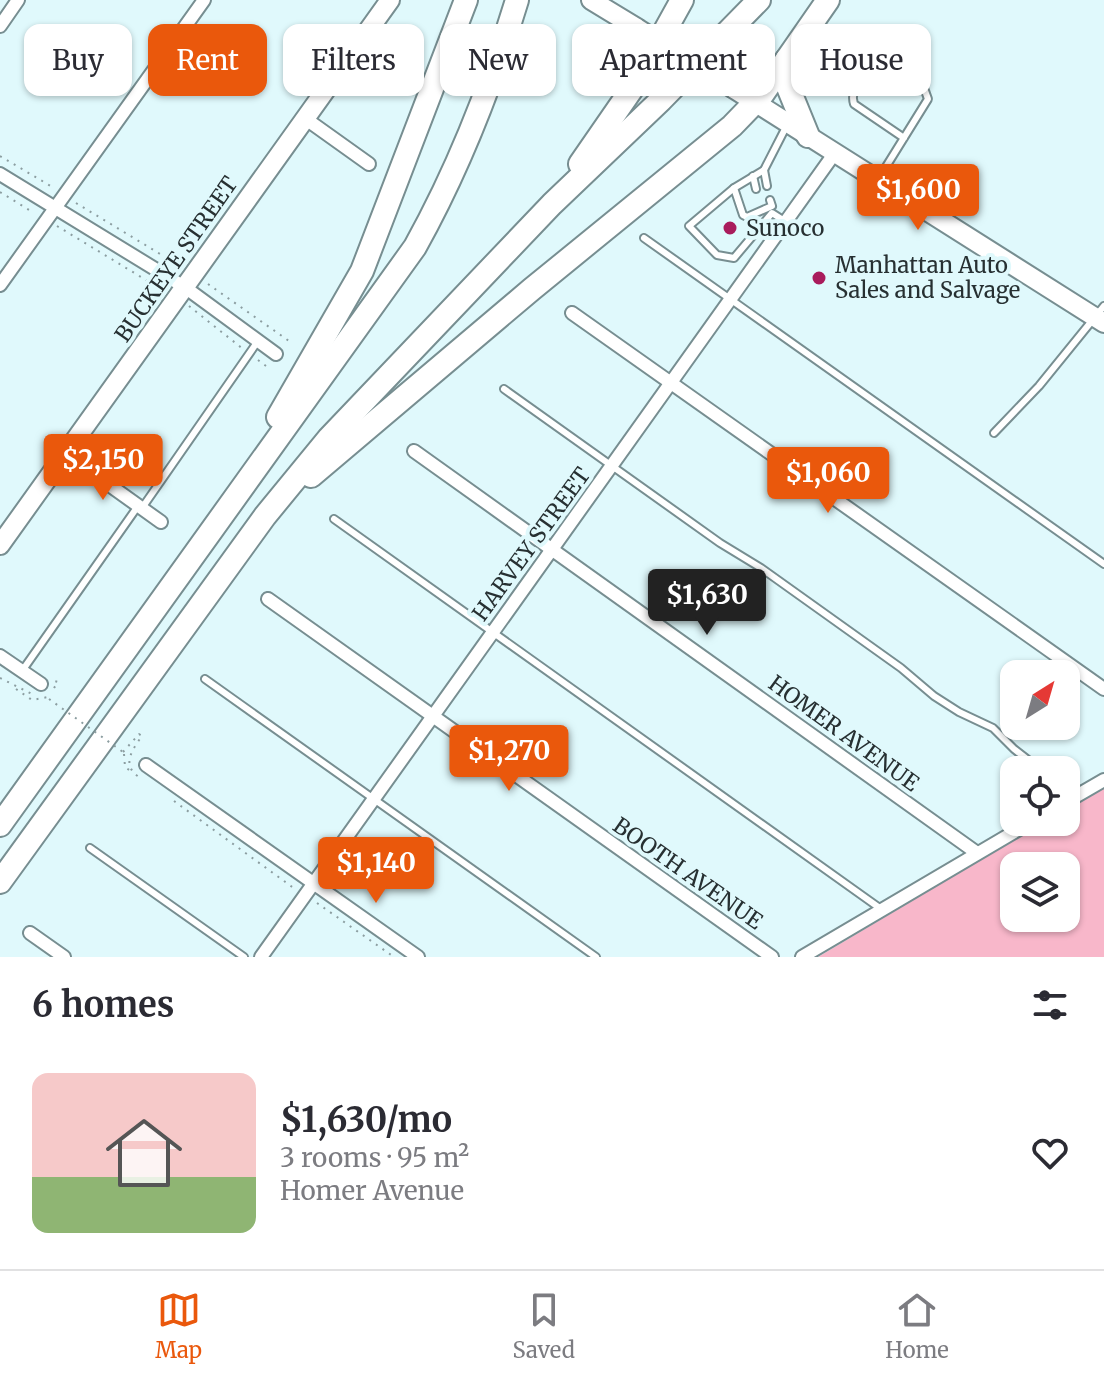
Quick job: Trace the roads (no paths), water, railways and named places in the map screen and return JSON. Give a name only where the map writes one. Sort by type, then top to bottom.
[{"type":"highway","points":[[237,494],[362,271],[388,211],[466,0]]},
{"type":"highway","points":[[0,825],[423,233],[479,116],[517,0]]},
{"type":"highway","points":[[552,204],[636,83],[682,0]]},
{"type":"highway","points":[[0,882],[265,516],[340,426],[552,204],[661,100],[759,0]]},
{"type":"highway","points":[[265,516],[389,408],[732,126],[755,102],[828,0]]},
{"type":"highway","points":[[787,59],[788,87],[808,136]]},
{"type":"street","points":[[0,26],[18,0]]},
{"type":"street","points":[[0,285],[204,0]]},
{"type":"street","name":"BUCKEYE STREET","points":[[0,545],[390,0]]},
{"type":"street","points":[[591,0],[877,181],[1101,316]]},
{"type":"street","points":[[306,119],[369,164]]},
{"type":"street","name":"HARVEY STREET","points":[[261,957],[834,154]]},
{"type":"street","points":[[0,174],[60,201],[276,354]]},
{"type":"street","points":[[572,313],[1104,689]]},
{"type":"street","name":"HOMER AVENUE","points":[[414,451],[977,853]]},
{"type":"street","points":[[66,454],[161,522]]},
{"type":"street","name":"BOOTH AVENUE","points":[[268,599],[772,957]]},
{"type":"street","points":[[0,656],[41,684]]},
{"type":"street","points":[[146,765],[418,957]]},
{"type":"street","points":[[1080,791],[1104,780]]},
{"type":"street","points":[[802,957],[1007,836]]},
{"type":"street","points":[[30,933],[64,957]]},
{"type":"lane","points":[[877,181],[904,138],[928,99],[928,93],[882,62],[875,62],[854,90],[854,104],[904,138]]},
{"type":"lane","points":[[786,222],[772,213],[734,258],[717,255],[689,226],[734,188],[764,170],[788,124]]},
{"type":"lane","points":[[764,170],[767,186]]},
{"type":"lane","points":[[753,176],[756,189]]},
{"type":"lane","points":[[734,188],[743,215],[747,217],[772,206],[770,200]]},
{"type":"lane","points":[[759,203],[764,223]]},
{"type":"lane","points":[[644,238],[1104,564]]},
{"type":"lane","points":[[748,241],[763,253]]},
{"type":"lane","points":[[994,433],[1101,316]]},
{"type":"lane","points":[[22,671],[258,341]]},
{"type":"lane","points":[[504,389],[888,659],[934,696],[993,728],[1023,756]]},
{"type":"lane","points":[[334,519],[882,909]]},
{"type":"lane","points":[[205,679],[596,957]]},
{"type":"lane","points":[[90,848],[244,957]]},
{"type":"place","name":"Sunoco","points":[[730,228]]},
{"type":"place","name":"Manhattan Auto Sales and Salvage","points":[[819,278]]}]
